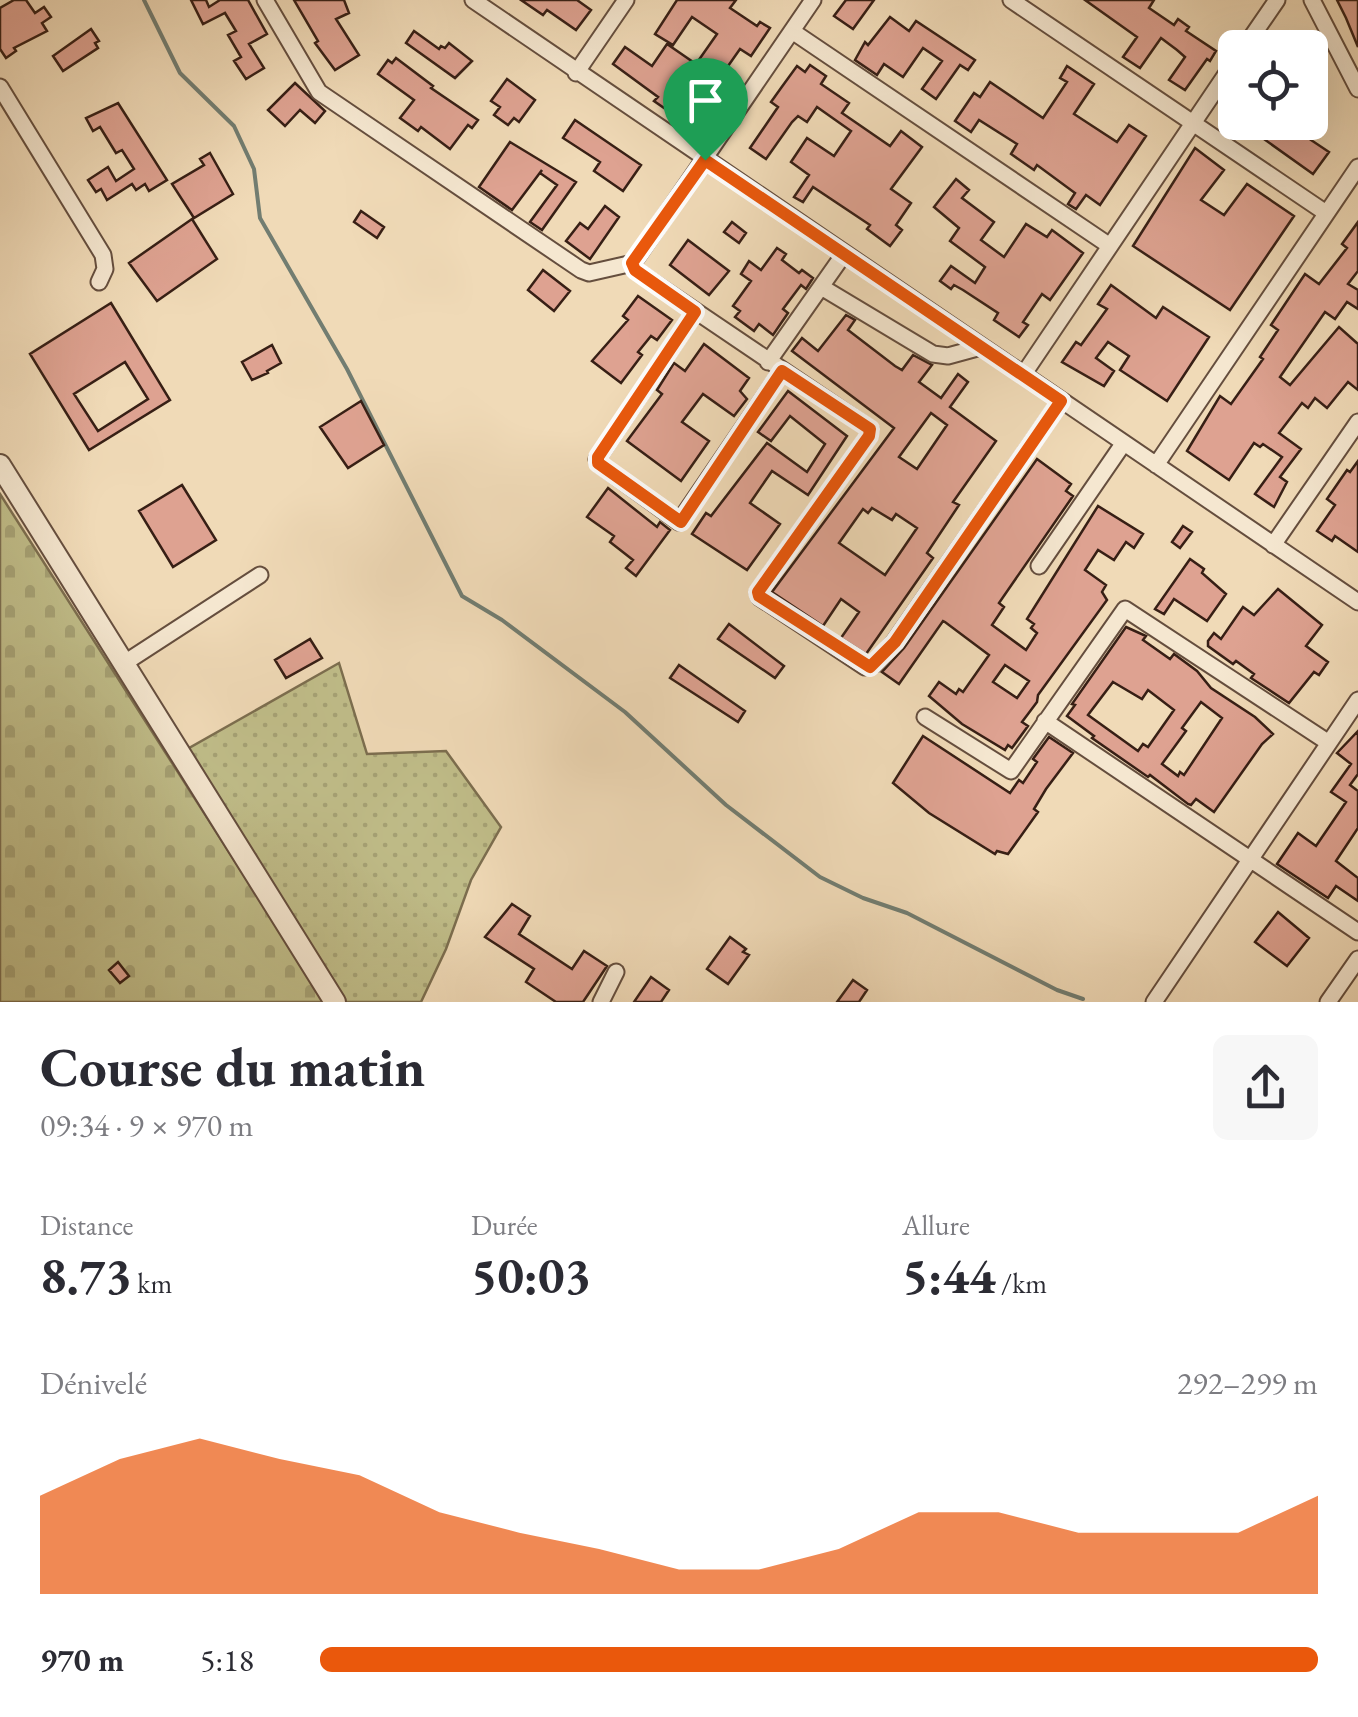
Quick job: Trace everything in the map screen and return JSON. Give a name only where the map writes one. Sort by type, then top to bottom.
[{"type":"street","points":[[265,0],[319,92],[589,272],[632,263],[813,0]]},
{"type":"street","points":[[473,0],[1358,602]]},
{"type":"street","points":[[576,73],[626,0]]},
{"type":"street","points":[[1011,0],[1326,213]]},
{"type":"street","points":[[1256,30],[1276,0]]},
{"type":"street","points":[[1312,0],[1358,90]]},
{"type":"street","points":[[792,31],[1110,246]]},
{"type":"street","points":[[1023,375],[1218,86]]},
{"type":"street","points":[[0,87],[103,255],[105,268],[98,282]]},
{"type":"street","points":[[1156,465],[1358,167]]},
{"type":"street","points":[[695,312],[597,459],[679,522],[844,254]]},
{"type":"street","points":[[632,263],[635,270],[695,312],[870,429],[759,589],[759,596],[866,667],[875,664],[895,642],[1061,401]]},
{"type":"street","points":[[823,288],[933,354],[948,356],[981,346]]},
{"type":"street","points":[[1273,545],[1358,422]]},
{"type":"street","points":[[1038,566],[1123,444]]},
{"type":"street","points":[[0,465],[335,1002]]},
{"type":"street","points":[[123,664],[260,575]]},
{"type":"street","points":[[925,717],[1012,772],[1126,608],[1329,743]]},
{"type":"street","points":[[1154,1002],[1358,700]]},
{"type":"street","points":[[1045,721],[1358,932]]},
{"type":"street","points":[[1328,1002],[1358,959]]},
{"type":"street","points":[[601,1002],[616,972]]},
{"type":"green space","points":[[0,494],[325,1002],[0,1002]]},
{"type":"green space","points":[[339,663],[367,754],[446,751],[501,827],[471,880],[446,949],[421,1002],[325,1002],[168,760]]},
{"type":"building","points":[[14,0],[26,0],[35,13],[44,7],[51,17],[42,23],[47,31],[14,48],[16,51],[6,58],[0,49],[0,8]]},
{"type":"building","points":[[191,0],[206,0],[209,7],[220,0],[248,0],[267,34],[249,44],[264,68],[246,79],[234,61],[241,57],[228,35],[236,31],[225,13],[203,24]]},
{"type":"building","points":[[294,0],[344,0],[349,13],[336,19],[359,55],[335,70],[315,43],[318,41]]},
{"type":"building","points":[[521,0],[577,0],[591,10],[576,30],[547,10],[543,15]]},
{"type":"building","points":[[677,0],[736,0],[730,8],[757,26],[760,22],[770,28],[751,56],[740,49],[714,86],[712,93],[721,100],[714,110],[706,104],[699,114],[676,98],[667,110],[654,101],[658,97],[613,64],[625,47],[652,66],[667,44],[696,64],[717,34],[692,17],[673,45],[655,34]]},
{"type":"building","points":[[846,0],[874,0],[853,29],[834,16]]},
{"type":"building","points":[[1085,0],[1154,0],[1149,8],[1174,25],[1178,19],[1189,27],[1186,31],[1216,51],[1185,90],[1169,80],[1185,57],[1161,38],[1140,68],[1123,57],[1137,37]]},
{"type":"building","points":[[1337,0],[1358,0],[1358,47],[1346,18]]},
{"type":"building","points":[[890,17],[909,31],[916,21],[975,60],[968,70],[960,65],[936,99],[922,89],[942,61],[923,48],[903,77],[884,64],[877,75],[855,60],[865,42],[868,45]]},
{"type":"building","points":[[91,29],[99,41],[95,43],[98,48],[63,71],[53,56]]},
{"type":"building","points":[[414,31],[439,49],[449,43],[472,61],[455,78],[406,43]]},
{"type":"building","points":[[396,58],[478,120],[472,128],[468,125],[450,149],[421,127],[418,131],[400,118],[414,100],[378,74],[388,60],[392,63]]},
{"type":"building","points":[[810,65],[826,76],[821,84],[849,103],[842,113],[890,146],[901,131],[922,147],[891,189],[911,203],[896,225],[902,230],[890,246],[867,229],[870,225],[813,187],[803,202],[794,197],[809,175],[791,162],[807,138],[834,156],[851,131],[817,107],[807,122],[798,116],[792,122],[766,159],[750,148],[778,107],[771,102],[781,88],[797,66],[805,72]]},
{"type":"building","points":[[1067,66],[1094,84],[1074,114],[1117,142],[1129,125],[1146,136],[1100,205],[1086,195],[1076,209],[1068,204],[1075,193],[1037,165],[1034,170],[1011,154],[1017,144],[979,120],[971,132],[955,121],[974,93],[980,97],[990,82],[1043,118],[1067,82],[1060,78]]},
{"type":"building","points":[[507,79],[535,100],[519,122],[514,118],[508,125],[494,115],[500,107],[491,101]]},
{"type":"building","points":[[295,83],[325,111],[315,123],[300,110],[285,126],[268,110]]},
{"type":"building","points":[[118,103],[167,180],[149,191],[145,184],[136,190],[132,184],[107,200],[101,189],[96,192],[88,180],[108,167],[116,181],[134,169],[122,150],[116,153],[100,127],[93,131],[86,118]]},
{"type":"building","points":[[575,120],[641,165],[623,191],[594,171],[600,162],[563,138]]},
{"type":"building","points":[[1265,140],[1311,140],[1329,152],[1313,174]]},
{"type":"building","points":[[510,142],[576,182],[542,230],[530,222],[557,185],[540,173],[542,170],[512,210],[479,187]]},
{"type":"building","points":[[1195,148],[1224,170],[1201,200],[1224,215],[1247,184],[1294,216],[1230,310],[1133,246]]},
{"type":"building","points":[[210,153],[233,194],[194,218],[172,184],[204,165],[200,159]]},
{"type":"building","points":[[956,179],[969,190],[962,198],[994,222],[981,240],[1004,257],[1026,224],[1047,237],[1052,230],[1083,253],[1050,300],[1042,294],[1023,322],[1028,325],[1019,337],[994,320],[998,313],[954,285],[951,289],[940,281],[951,266],[975,283],[985,267],[950,241],[959,228],[934,207]]},
{"type":"building","points":[[605,206],[619,217],[590,259],[566,241],[580,223],[588,229]]},
{"type":"building","points":[[361,211],[384,227],[377,238],[354,222]]},
{"type":"building","points":[[192,219],[217,259],[157,301],[129,263]]},
{"type":"building","points":[[732,222],[746,233],[739,243],[724,232]]},
{"type":"building","points":[[1358,222],[1358,271],[1348,284],[1358,290],[1358,309],[1347,302],[1335,319],[1325,312],[1280,377],[1290,385],[1339,327],[1358,344],[1358,390],[1348,382],[1327,408],[1315,398],[1308,408],[1302,403],[1279,433],[1301,449],[1280,477],[1287,482],[1274,507],[1255,494],[1282,457],[1263,444],[1260,447],[1254,443],[1229,480],[1187,451],[1220,396],[1231,404],[1263,359],[1260,357],[1278,330],[1271,325],[1305,274],[1319,284],[1347,248],[1342,244]]},
{"type":"building","points":[[688,240],[729,271],[709,295],[670,265]]},
{"type":"building","points":[[777,248],[786,254],[782,260],[813,278],[806,289],[801,285],[783,309],[788,313],[773,335],[759,324],[754,331],[735,317],[740,311],[733,306],[751,281],[741,274],[749,261],[761,270]]},
{"type":"building","points":[[543,270],[570,291],[554,311],[528,290]]},
{"type":"building","points":[[1111,285],[1156,318],[1163,307],[1209,337],[1167,401],[1120,370],[1129,356],[1108,342],[1096,358],[1114,371],[1104,386],[1062,362],[1076,342],[1081,345],[1107,309],[1098,304]]},
{"type":"building","points":[[638,296],[672,320],[657,340],[651,336],[638,352],[642,355],[621,383],[592,361],[628,320],[623,316]]},
{"type":"building","points":[[111,303],[170,400],[89,450],[30,354]],"holes":[[[125,362],[148,399],[98,431],[74,394]]]},
{"type":"building","points":[[846,315],[855,320],[848,330],[895,366],[902,370],[913,355],[932,365],[919,382],[941,398],[958,374],[968,382],[950,407],[996,441],[953,502],[959,505],[927,553],[933,558],[866,654],[841,638],[859,612],[841,599],[823,626],[772,592],[894,428],[792,351],[802,338],[818,351]],"holes":[[[931,413],[947,425],[917,469],[899,457]],[[872,508],[892,520],[896,514],[917,528],[885,575],[839,543],[863,509],[868,513]]]},
{"type":"building","points":[[704,344],[749,378],[740,391],[747,399],[734,416],[703,394],[682,422],[709,441],[681,481],[627,441],[662,394],[657,390],[674,363],[685,371]]},
{"type":"building","points":[[272,345],[281,363],[252,380],[242,362]]},
{"type":"building","points":[[788,391],[847,436],[808,495],[772,471],[750,503],[780,524],[747,570],[692,534],[706,513],[711,516],[767,443],[807,472],[825,444],[790,416],[771,441],[758,432]]},
{"type":"building","points":[[361,401],[384,445],[348,468],[320,427]]},
{"type":"building","points":[[1037,459],[1071,484],[1066,491],[1073,496],[999,603],[1004,607],[992,625],[1026,650],[1037,633],[1027,619],[1098,506],[1143,534],[1134,548],[1126,542],[1114,560],[1098,550],[1085,570],[1106,585],[1102,592],[1107,600],[1038,695],[1022,722],[1028,726],[1012,748],[1008,745],[1005,750],[962,724],[929,696],[939,682],[956,694],[959,689],[963,692],[989,655],[943,621],[899,684],[882,672],[904,648]],"holes":[[[1005,665],[1029,681],[1017,698],[993,682]]]},
{"type":"building","points":[[1358,461],[1358,552],[1335,536],[1332,541],[1317,531],[1335,505],[1327,499]]},
{"type":"building","points":[[182,485],[216,540],[173,567],[139,511]]},
{"type":"building","points":[[608,488],[657,527],[660,522],[670,530],[636,576],[626,568],[633,560],[610,542],[614,536],[587,517]]},
{"type":"building","points":[[1183,526],[1192,532],[1180,548],[1172,542]]},
{"type":"building","points":[[1190,559],[1226,594],[1207,621],[1174,599],[1164,614],[1155,609]]},
{"type":"building","points":[[1278,589],[1322,625],[1306,646],[1328,662],[1319,675],[1314,672],[1289,703],[1251,678],[1254,674],[1236,661],[1233,664],[1208,646],[1214,633],[1221,639],[1243,607],[1254,615]]},
{"type":"building","points":[[729,624],[784,666],[775,678],[718,639]]},
{"type":"building","points":[[1126,627],[1146,636],[1143,640],[1170,659],[1174,654],[1197,671],[1211,688],[1273,734],[1214,812],[1196,799],[1188,804],[1092,738],[1067,716],[1075,705],[1072,704]],"holes":[[[1113,682],[1142,699],[1148,690],[1174,710],[1148,747],[1143,744],[1138,751],[1088,715]],[[1201,702],[1222,718],[1184,775],[1180,772],[1178,776],[1162,764]]]},
{"type":"building","points":[[310,639],[322,658],[286,678],[275,660]]},
{"type":"building","points":[[679,665],[745,711],[738,722],[670,678]]},
{"type":"building","points":[[1358,731],[1358,774],[1350,785],[1358,791],[1358,828],[1336,861],[1358,878],[1358,901],[1336,886],[1328,898],[1277,864],[1298,833],[1316,846],[1346,802],[1331,792],[1351,764],[1337,753]]},
{"type":"building","points":[[923,736],[1010,793],[1019,780],[1023,783],[1037,762],[1033,759],[1049,737],[1073,753],[1046,789],[1034,809],[1038,812],[1008,854],[995,854],[929,813],[893,783]]},
{"type":"building","points":[[512,904],[530,916],[519,934],[572,969],[584,951],[607,966],[583,1002],[556,1002],[526,982],[534,969],[485,937]]},
{"type":"building","points":[[1278,912],[1309,938],[1287,966],[1255,942]]},
{"type":"building","points":[[730,937],[749,955],[728,984],[707,969]]},
{"type":"building","points":[[118,962],[129,976],[120,983],[109,970]]},
{"type":"building","points":[[651,977],[669,990],[661,1002],[634,1002]]},
{"type":"building","points":[[853,980],[867,990],[859,1002],[837,1002]]},
{"type":"waterway","points":[[144,0],[180,73],[234,126],[254,169],[260,218],[347,369],[462,596],[502,620],[625,712],[726,805],[820,877],[907,913],[1057,990],[1083,999]]},
{"type":"route","points":[[705,160],[1061,401],[895,642],[870,667],[758,592],[869,436],[870,429],[782,371],[681,522],[598,463],[598,457],[695,312],[635,270],[632,263],[705,160]]}]
